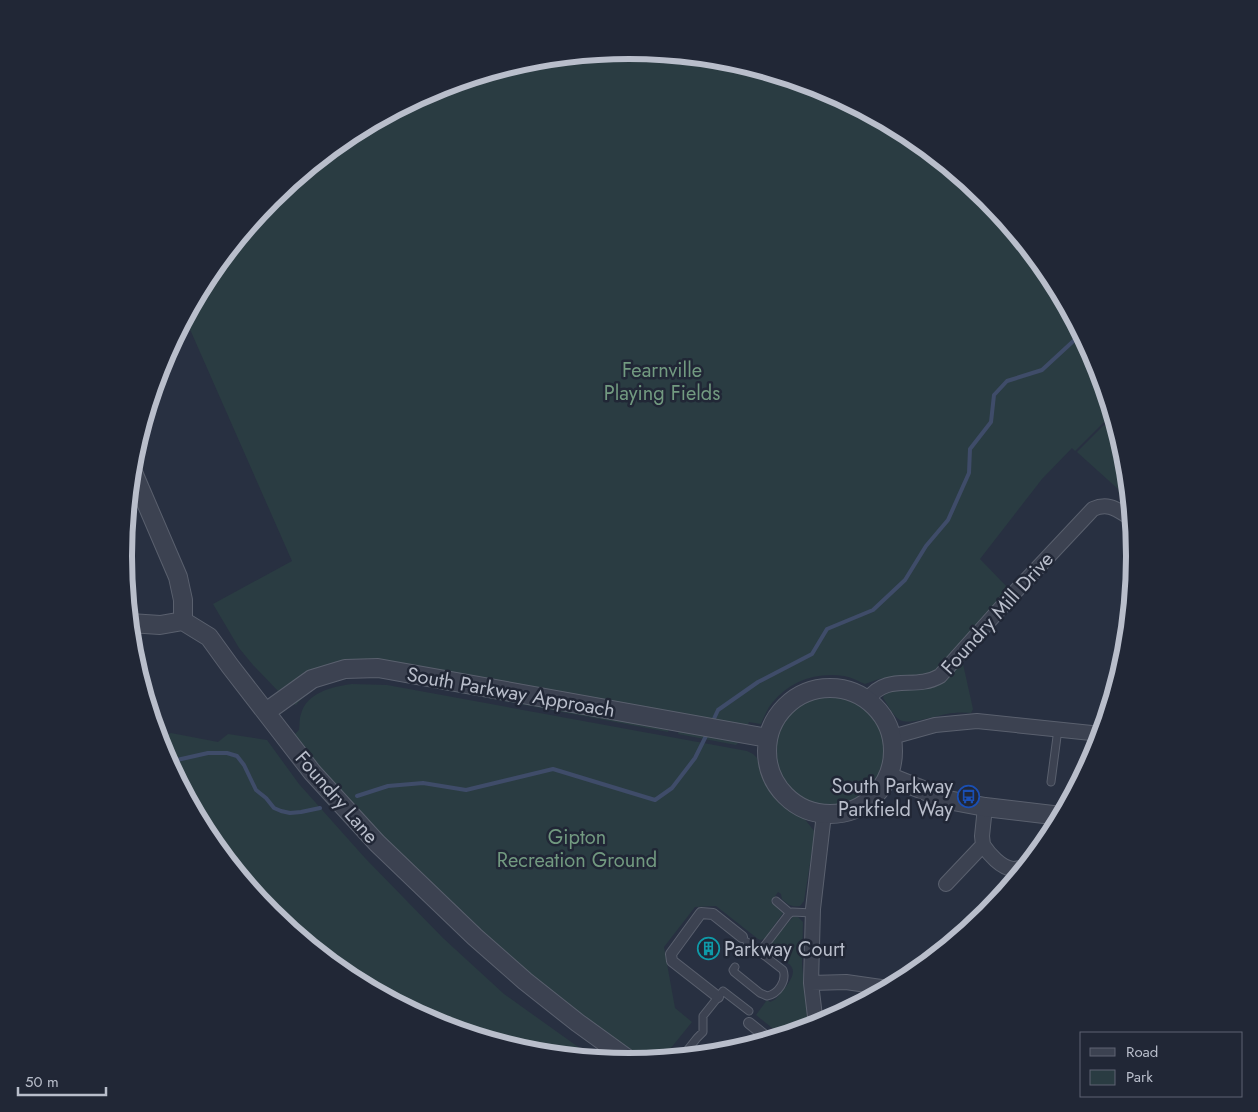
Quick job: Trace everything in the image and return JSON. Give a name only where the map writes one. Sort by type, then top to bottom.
[{"type":"street","points":[[136,623],[160,625],[183,621],[183,600],[178,577],[137,482]]},
{"type":"street","name":"Foundry Mill Drive","points":[[868,699],[876,689],[890,684],[926,682],[940,676],[1087,514],[1099,506],[1106,506],[1124,514]]},
{"type":"street","name":"Foundry Lane","points":[[183,621],[209,637],[312,772],[370,837],[475,937],[525,981],[619,1053]]},
{"type":"street","name":"South Parkway Approach","points":[[266,712],[312,679],[345,669],[378,668],[767,738]]},
{"type":"street","points":[[821,687],[840,688],[868,699],[886,719],[893,746],[893,758],[888,776],[878,793],[862,806],[841,814],[824,814],[804,809],[786,797],[773,780],[767,760],[767,738],[774,720],[786,704],[802,693],[821,687]]},
{"type":"street","points":[[892,737],[935,725],[977,721],[1093,733]]},
{"type":"street","points":[[888,776],[948,800],[1053,815]]},
{"type":"street","points":[[985,806],[983,845],[998,862],[1011,869],[1015,868]]},
{"type":"street","points":[[815,1017],[811,982],[813,913],[824,814]]},
{"type":"street","points":[[946,884],[983,845]]},
{"type":"street","points":[[718,997],[672,961],[671,954],[701,913],[713,914],[745,940]]},
{"type":"street","points":[[811,982],[846,982],[879,987]]},
{"type":"street","points":[[749,1023],[763,1034]]},
{"type":"lane","points":[[1051,782],[1058,729]]},
{"type":"lane","points":[[1011,869],[1011,874]]},
{"type":"lane","points":[[776,901],[790,913]]},
{"type":"lane","points":[[762,953],[762,949],[790,913],[813,913]]},
{"type":"lane","points":[[735,967],[734,972],[760,993],[767,996],[775,993],[784,981],[785,975],[783,970],[745,940]]},
{"type":"lane","points":[[688,1050],[703,1032],[703,1016],[723,991],[749,1010]]},
{"type":"green space","name":"Fearnville Playing Fields","points":[[629,59],[662,60],[726,68],[789,85],[849,110],[878,125],[932,162],[957,182],[981,204],[1023,253],[1060,307],[1075,336],[1100,396],[1107,419],[1075,451],[1072,448],[1042,479],[980,559],[1009,589],[938,670],[931,675],[892,677],[865,684],[844,676],[823,675],[813,677],[795,684],[779,695],[770,705],[761,724],[749,722],[746,728],[346,662],[310,672],[278,691],[239,648],[213,604],[292,561],[188,326],[216,280],[255,228],[277,204],[326,162],[380,125],[409,110],[469,85],[532,68],[596,60]]},
{"type":"green space","points":[[1104,425],[1110,431],[1117,459],[1123,500],[1119,495],[1118,489],[1077,452]]},
{"type":"green space","points":[[959,663],[963,664],[973,709],[971,713],[949,714],[905,721],[895,716],[883,698],[885,693]]},
{"type":"green space","points":[[371,673],[669,727],[668,732],[387,679],[361,677],[326,683],[305,695],[296,705],[290,703],[321,680]]},
{"type":"green space","name":"Gipton Recreation Ground","points":[[352,684],[387,685],[747,751],[757,758],[762,777],[772,794],[786,807],[803,817],[815,832],[804,901],[800,906],[790,905],[782,899],[781,894],[778,892],[771,902],[783,913],[765,938],[761,940],[716,906],[695,907],[664,947],[675,1008],[692,1022],[668,1051],[633,1053],[583,1017],[480,932],[377,833],[292,737],[299,730],[301,714],[309,700],[321,692]]},
{"type":"green space","points":[[830,695],[851,699],[869,711],[881,729],[885,750],[881,771],[869,789],[851,801],[830,805],[809,801],[791,789],[779,771],[775,750],[779,729],[791,711],[809,699]]},
{"type":"green space","points":[[679,729],[741,740],[736,745],[678,734]]},
{"type":"green space","points":[[171,733],[218,742],[228,734],[267,740],[299,784],[365,858],[443,938],[504,994],[584,1051],[532,1044],[469,1027],[409,1002],[380,987],[326,950],[277,908],[235,859],[198,805],[166,735]]},
{"type":"green space","points":[[793,917],[798,917],[803,922],[802,964],[807,1020],[776,1031],[756,1015],[767,1000],[770,1002],[777,998],[791,979],[793,972],[792,967],[774,952],[771,946],[772,942]]},
{"type":"waterway","points":[[712,723],[718,710],[758,682],[812,654],[827,629],[873,610],[905,580],[926,546],[948,520],[969,473],[970,449],[991,422],[994,395],[1007,381],[1042,370],[1076,339]]},
{"type":"waterway","points":[[357,796],[388,786],[423,783],[466,790],[553,769],[655,800],[672,788],[695,758],[708,732]]},
{"type":"waterway","points":[[176,760],[208,753],[227,753],[237,756],[244,765],[256,790],[274,808],[290,813],[320,808]]},
{"type":"place","name":"South Parkway Parkfield Way","points":[[969,797]]},
{"type":"place","name":"Parkway Court","points":[[708,949]]}]
